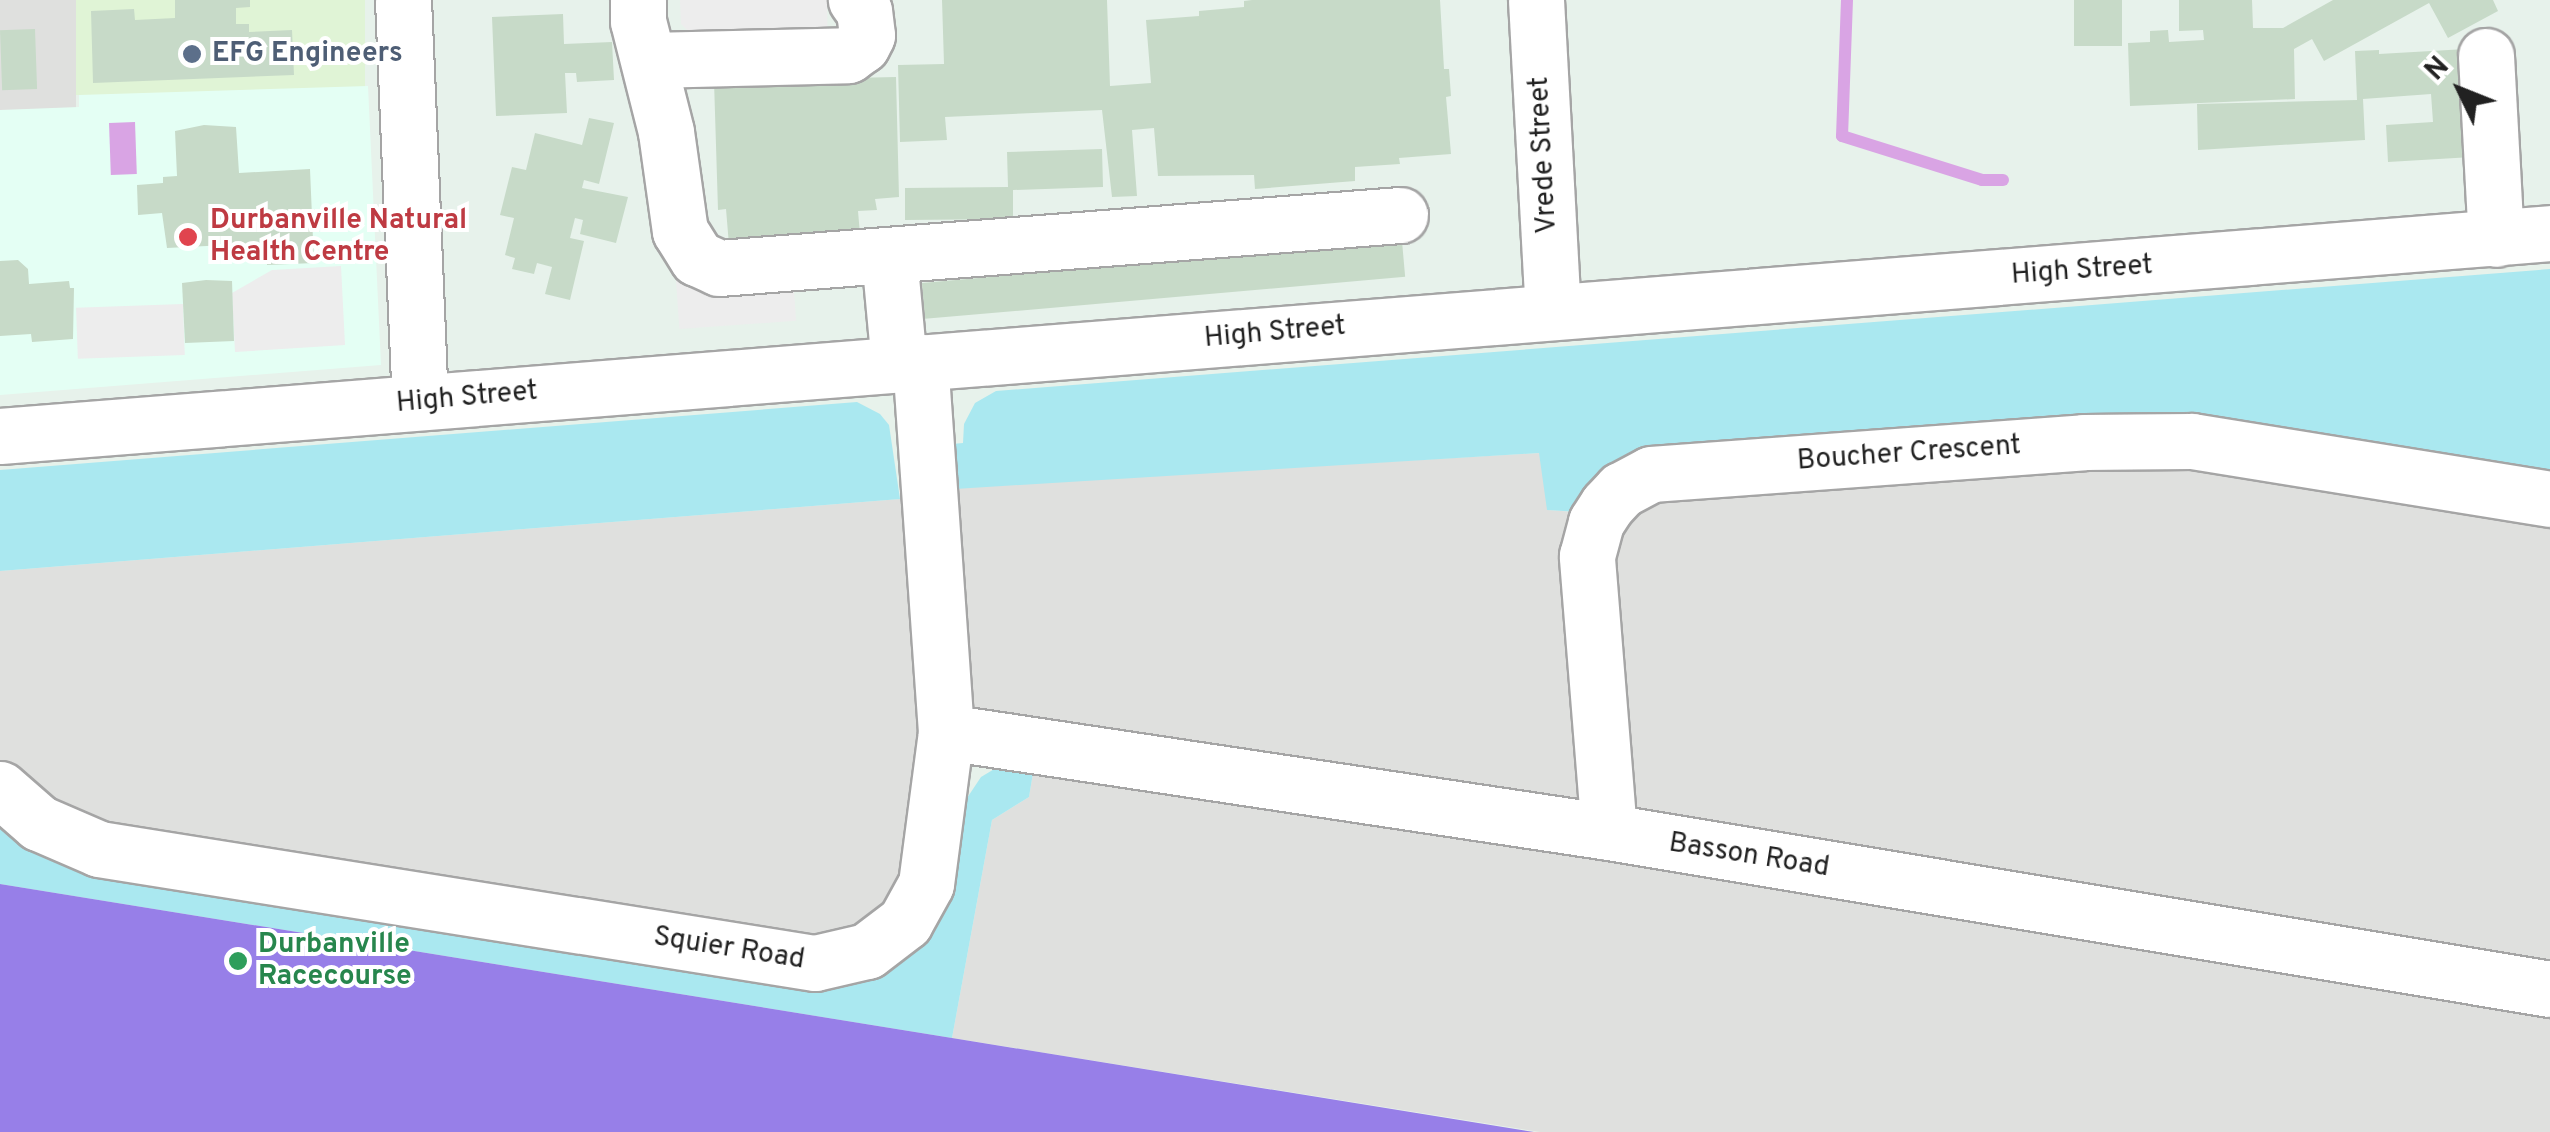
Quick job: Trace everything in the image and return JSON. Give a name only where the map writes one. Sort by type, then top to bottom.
[{"type":"street","points":[[638,0],[638,21],[666,132],[676,214],[697,258],[719,268],[1400,216]]},
{"type":"street","points":[[650,60],[848,54],[862,45],[867,35],[864,11],[856,0]]},
{"type":"street","name":"Vrede Street","points":[[1536,0],[1553,310]]},
{"type":"street","points":[[411,1],[420,402]]},
{"type":"street","points":[[2486,56],[2496,239]]},
{"type":"street","name":"High Street","points":[[0,436],[2550,234]]},
{"type":"street","name":"Squier Road","points":[[0,789],[40,823],[99,849],[815,963],[868,951],[905,922],[926,884],[946,732],[909,363],[889,256]]},
{"type":"street","name":"Boucher Crescent","points":[[1609,832],[1587,556],[1596,522],[1607,504],[1650,474],[2084,442],[2192,440],[2550,499]]},
{"type":"street","name":"Basson Road","points":[[946,732],[1609,832],[2550,989]]},
{"type":"shaded area","points":[[0,0],[76,0],[76,110],[0,110]]},
{"type":"shaded area","points":[[76,0],[365,0],[365,95],[76,95]]},
{"type":"shaded area","points":[[680,0],[827,0],[828,57],[716,59],[681,24]]},
{"type":"shaded area","name":"Durbanville Natural Health Centre","points":[[368,86],[381,365],[0,395],[0,110],[79,107],[79,95]]},
{"type":"shaded area","points":[[135,122],[137,174],[111,175],[109,123]]},
{"type":"shaded area","points":[[792,262],[796,321],[679,329],[675,270]]},
{"type":"shaded area","points":[[341,266],[345,345],[235,352],[232,293],[272,270]]},
{"type":"shaded area","points":[[2550,269],[2550,477],[2186,422],[1579,512],[1547,510],[1539,453],[955,489],[952,444],[963,443],[964,424],[975,403],[996,391]]},
{"type":"shaded area","points":[[183,304],[185,355],[78,359],[76,308]]},
{"type":"shaded area","points":[[857,402],[880,414],[889,425],[900,499],[0,571],[0,470]]},
{"type":"shaded area","points":[[2083,444],[2550,500],[2550,1132],[1540,1132],[952,1038],[992,820],[1029,797],[1037,749],[949,735],[874,950],[98,851],[0,792],[0,571],[900,499],[965,486],[1540,453],[1548,510],[1601,514],[1615,498]]},
{"type":"shaded area","points":[[1001,765],[1034,767],[1029,797],[992,820],[952,1038],[0,884],[0,821],[821,988],[848,985],[888,969],[925,936],[967,798],[981,777]]},
{"type":"shaded area","name":"Durbanville Racecourse","points":[[0,884],[952,1038],[1534,1132],[0,1132]]},
{"type":"building","name":"EFG Engineers","points":[[175,0],[250,0],[250,7],[236,8],[236,24],[249,24],[249,32],[292,30],[294,75],[93,83],[91,11],[134,9],[135,20],[175,18]]},
{"type":"building","points":[[942,0],[1107,0],[1110,86],[1151,83],[1146,20],[1199,16],[1199,11],[1244,7],[1244,1],[1252,0],[1440,0],[1444,69],[1449,69],[1451,96],[1446,97],[1451,154],[1399,158],[1400,164],[1355,167],[1355,181],[1255,189],[1254,175],[1158,176],[1154,128],[1132,130],[1137,196],[1112,197],[1102,110],[945,117],[947,140],[900,142],[898,65],[944,64]]},
{"type":"building","points":[[2074,0],[2122,0],[2122,46],[2074,46]]},
{"type":"building","points":[[2179,0],[2252,0],[2253,28],[2283,28],[2333,0],[2493,0],[2498,11],[2448,38],[2429,3],[2324,61],[2312,39],[2294,49],[2295,99],[2130,106],[2128,43],[2150,42],[2150,31],[2168,30],[2169,42],[2204,40],[2203,30],[2179,31]]},
{"type":"building","points":[[563,14],[564,44],[612,42],[614,80],[577,82],[576,73],[565,73],[567,113],[496,116],[492,17]]},
{"type":"building","points":[[35,29],[37,89],[2,90],[0,30]]},
{"type":"building","points":[[2466,49],[2472,157],[2388,162],[2386,125],[2433,122],[2431,94],[2363,99],[2365,140],[2198,150],[2197,104],[2357,100],[2355,51],[2379,50],[2379,54]]},
{"type":"building","points":[[896,77],[899,197],[875,199],[877,210],[858,211],[860,234],[729,245],[726,209],[718,210],[714,81]]},
{"type":"building","points":[[589,118],[614,123],[599,184],[584,180],[582,188],[628,197],[616,243],[580,234],[583,220],[575,218],[570,238],[584,241],[570,300],[545,294],[552,267],[537,263],[534,274],[512,269],[515,258],[505,255],[514,218],[500,215],[512,167],[526,170],[535,133],[582,145]]},
{"type":"building","points":[[204,125],[236,127],[239,173],[310,169],[314,263],[267,265],[266,243],[167,248],[162,213],[138,215],[137,185],[163,183],[163,177],[177,176],[175,131]]},
{"type":"building","points":[[1102,149],[1103,187],[1013,190],[1013,219],[905,220],[905,188],[1008,187],[1007,152]]},
{"type":"building","points":[[1402,241],[1405,277],[925,319],[922,283]]},
{"type":"building","points":[[18,260],[28,269],[29,284],[69,281],[70,288],[74,288],[73,339],[32,342],[31,334],[0,336],[0,261]]},
{"type":"building","points":[[232,281],[234,341],[185,343],[182,283]]},
{"type":"waterway","points":[[1847,0],[1842,136],[1982,180],[2003,180]]},
{"type":"place","name":"EFG Engineers","points":[[192,54]]},
{"type":"place","name":"Durbanville Natural Health Centre","points":[[188,237]]},
{"type":"place","name":"Durbanville Racecourse","points":[[238,961]]}]
